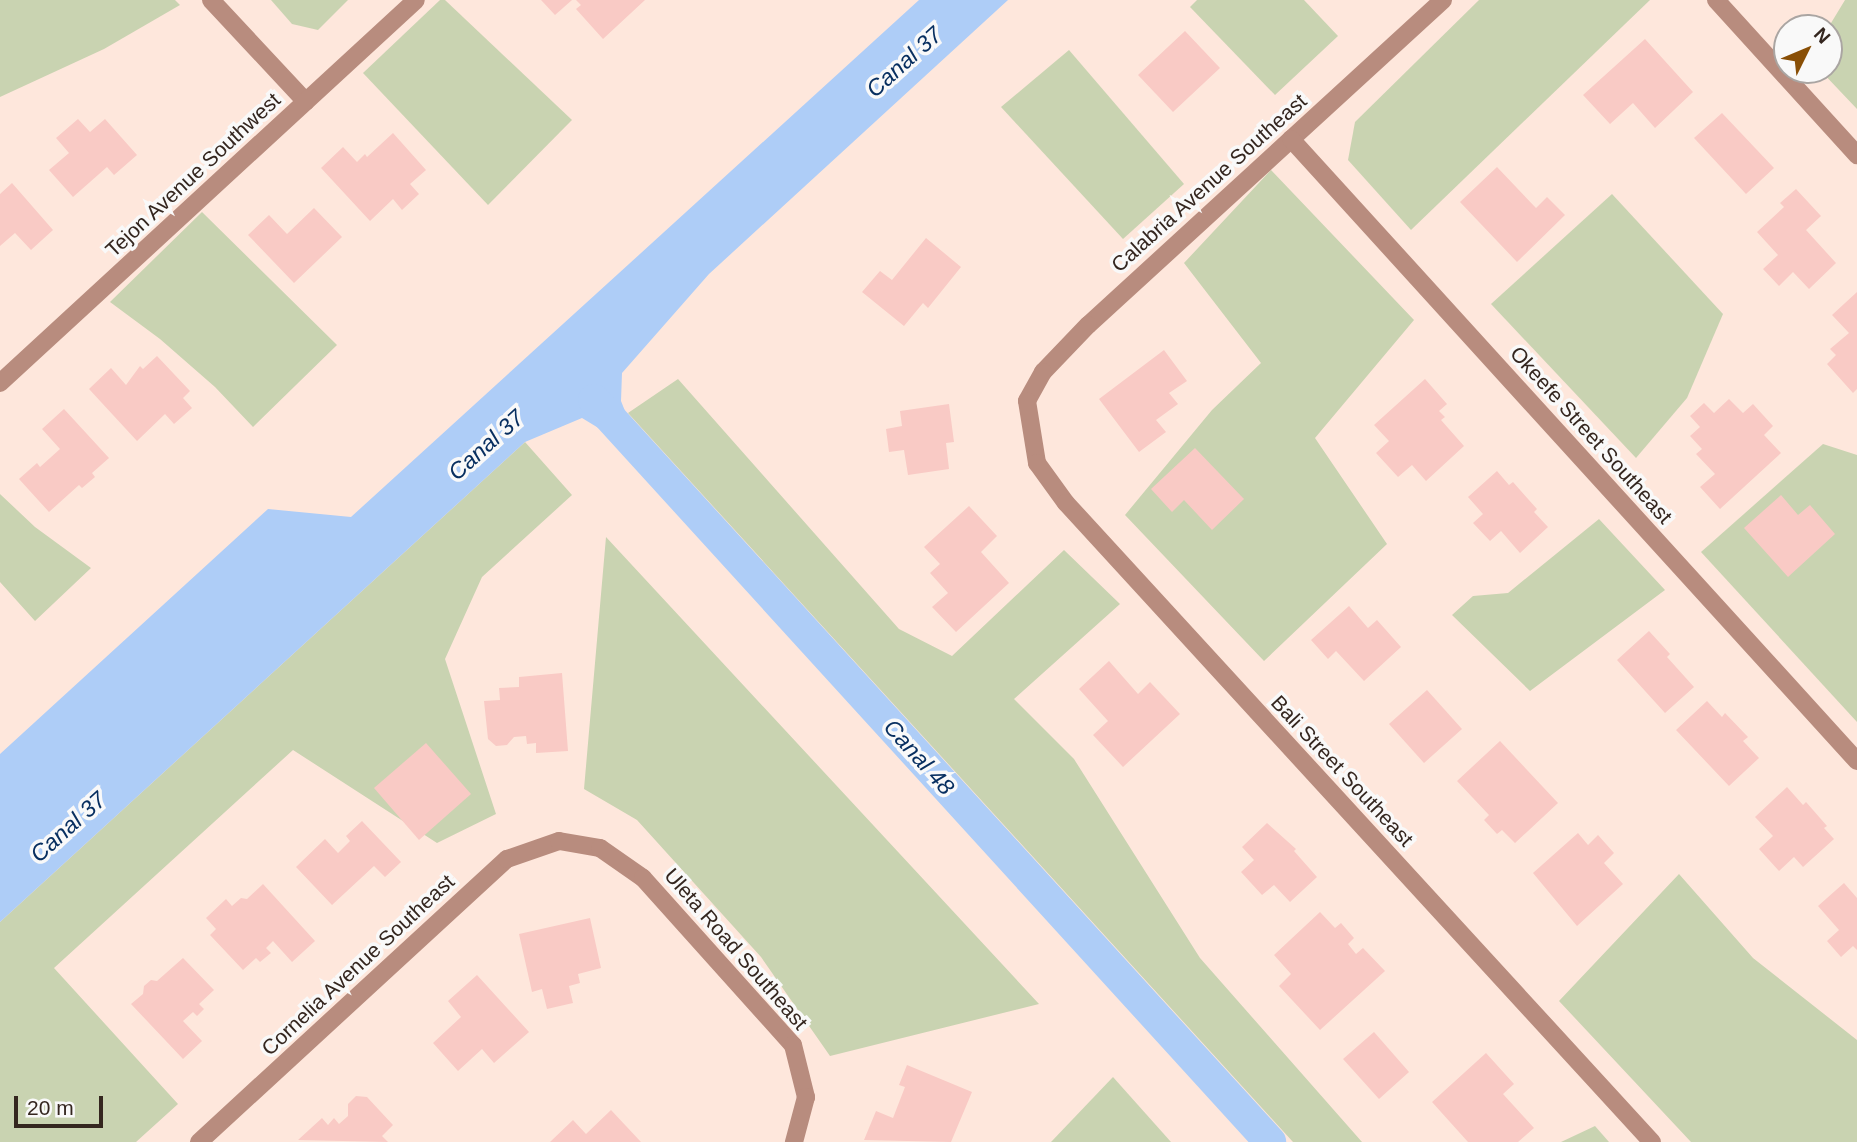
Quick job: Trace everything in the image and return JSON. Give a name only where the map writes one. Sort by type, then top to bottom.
[{"type":"street","points":[[211,0],[306,102]]},
{"type":"street","name":"Tejon Avenue Southwest","points":[[0,383],[415,0]]},
{"type":"street","name":"Calabria Avenue Southeast","points":[[1028,415],[1027,401],[1043,372],[1072,340],[1443,0]]},
{"type":"street","points":[[1716,0],[1857,155]]},
{"type":"street","name":"Okeefe Street Southeast","points":[[1290,139],[1857,761]]},
{"type":"street","name":"Bali Street Southeast","points":[[1028,415],[1037,463],[1066,503],[1652,1142]]},
{"type":"street","name":"Cornelia Avenue Southeast","points":[[200,1142],[507,859],[559,841]]},
{"type":"street","name":"Uleta Road Southeast","points":[[559,841],[600,848],[643,878],[793,1045],[806,1097],[794,1142]]},
{"type":"green space","points":[[0,0],[175,0],[180,5],[104,49],[0,97]]},
{"type":"green space","points":[[271,0],[348,0],[318,30],[292,24]]},
{"type":"green space","points":[[440,0],[445,0],[572,120],[488,205],[363,73]]},
{"type":"green space","points":[[1197,0],[1304,0],[1338,36],[1275,95],[1190,7]]},
{"type":"green space","points":[[1479,0],[1650,0],[1411,230],[1348,160],[1355,122]]},
{"type":"green space","points":[[1845,0],[1857,0],[1857,109],[1833,84],[1843,84],[1843,14],[1836,14]]},
{"type":"green space","points":[[1069,50],[1184,184],[1123,239],[1001,107]]},
{"type":"green space","points":[[1271,170],[1414,320],[1315,438],[1387,544],[1264,661],[1125,515],[1212,410],[1261,363],[1184,263]]},
{"type":"green space","points":[[1612,194],[1723,314],[1687,398],[1636,458],[1491,304]]},
{"type":"green space","points":[[202,212],[337,345],[253,427],[215,387],[160,339],[110,302]]},
{"type":"green space","points":[[678,379],[899,629],[952,656],[1064,550],[1120,604],[1014,699],[1074,759],[1200,958],[1362,1142],[1293,1142],[628,413]]},
{"type":"green space","points":[[525,442],[572,495],[482,577],[445,659],[496,814],[437,843],[293,750],[54,968],[178,1104],[136,1142],[0,1142],[0,922]]},
{"type":"green space","points":[[1823,444],[1857,455],[1857,722],[1701,552]]},
{"type":"green space","points":[[0,494],[35,527],[91,568],[35,621],[0,582]]},
{"type":"green space","points":[[1599,519],[1665,590],[1530,691],[1452,615],[1473,596],[1508,593]]},
{"type":"green space","points":[[606,537],[1039,1004],[830,1056],[761,957],[637,820],[584,789]]},
{"type":"green space","points":[[1679,874],[1753,958],[1857,1040],[1857,1142],[1691,1142],[1559,1001]]},
{"type":"green space","points":[[1113,1077],[1171,1142],[1051,1142]]},
{"type":"green space","points":[[1595,1126],[1609,1142],[1561,1142]]},
{"type":"water","name":"Canal 37","points":[[919,0],[1008,0],[709,274],[622,373],[621,401],[633,431],[610,435],[582,418],[525,442],[0,922],[0,754],[268,509],[351,517]]},
{"type":"building","points":[[541,0],[572,0],[555,15]]},
{"type":"building","points":[[576,0],[645,0],[603,39],[576,9],[581,5]]},
{"type":"building","points":[[1185,31],[1220,68],[1173,112],[1138,75]]},
{"type":"building","points":[[1645,39],[1693,92],[1655,128],[1633,103],[1610,124],[1583,95]]},
{"type":"building","points":[[1722,113],[1774,168],[1746,194],[1694,138]]},
{"type":"building","points":[[78,119],[90,132],[105,119],[137,155],[114,175],[107,167],[73,197],[49,170],[69,153],[56,138]]},
{"type":"building","points":[[393,133],[426,170],[410,184],[419,194],[402,210],[393,199],[370,221],[321,168],[343,147],[357,162],[365,154],[367,157]]},
{"type":"building","points":[[1497,167],[1536,208],[1547,197],[1565,215],[1517,262],[1460,202]]},
{"type":"building","points":[[12,183],[53,230],[31,250],[15,233],[0,246],[0,194]]},
{"type":"building","points":[[1796,189],[1821,216],[1806,230],[1836,263],[1809,289],[1793,272],[1779,286],[1763,269],[1778,255],[1757,232],[1784,207],[1780,203]]},
{"type":"building","points":[[314,208],[342,237],[294,283],[248,235],[269,215],[287,234]]},
{"type":"building","points":[[926,238],[961,267],[928,308],[923,303],[904,326],[862,292],[880,271],[892,280]]},
{"type":"building","points":[[1857,292],[1857,389],[1853,393],[1827,364],[1836,355],[1830,349],[1849,333],[1832,315]]},
{"type":"building","points":[[1164,350],[1187,381],[1169,393],[1178,404],[1156,420],[1166,432],[1139,452],[1099,399]]},
{"type":"building","points":[[157,356],[190,391],[183,398],[192,408],[174,424],[165,414],[137,441],[89,389],[111,368],[126,385],[140,366],[143,369]]},
{"type":"building","points":[[1425,379],[1447,404],[1439,411],[1445,417],[1441,420],[1464,446],[1426,481],[1412,465],[1398,477],[1376,453],[1389,441],[1374,425]]},
{"type":"building","points":[[1729,399],[1743,413],[1753,404],[1773,426],[1764,435],[1781,453],[1720,509],[1700,487],[1715,474],[1696,454],[1702,449],[1690,436],[1700,427],[1690,416],[1704,403],[1714,413]]},
{"type":"building","points":[[949,404],[954,442],[946,443],[949,469],[908,475],[904,450],[889,452],[886,429],[902,426],[900,411]]},
{"type":"building","points":[[64,409],[109,458],[92,473],[95,477],[82,488],[79,485],[49,512],[19,479],[37,463],[40,467],[60,449],[42,429]]},
{"type":"building","points":[[1195,448],[1244,499],[1212,530],[1184,500],[1172,512],[1151,489]]},
{"type":"building","points":[[1497,471],[1509,485],[1513,482],[1537,509],[1534,512],[1548,527],[1520,553],[1501,531],[1490,541],[1473,523],[1483,514],[1468,497]]},
{"type":"building","points":[[1781,495],[1798,515],[1810,505],[1835,534],[1788,577],[1744,528]]},
{"type":"building","points":[[969,506],[997,536],[981,552],[1009,583],[956,632],[932,607],[948,593],[930,573],[940,564],[924,547]]},
{"type":"building","points":[[1349,606],[1368,628],[1377,620],[1401,647],[1364,681],[1336,651],[1328,659],[1311,640]]},
{"type":"building","points":[[1649,631],[1670,654],[1667,657],[1694,687],[1665,713],[1617,660]]},
{"type":"building","points":[[1109,661],[1138,694],[1150,682],[1180,714],[1123,767],[1093,735],[1108,721],[1079,689]]},
{"type":"building","points":[[562,673],[568,751],[536,753],[536,743],[527,744],[526,736],[514,737],[507,745],[496,746],[488,739],[484,701],[500,700],[499,688],[519,687],[519,677]]},
{"type":"building","points":[[1427,690],[1462,729],[1424,763],[1389,724]]},
{"type":"building","points":[[1707,701],[1722,717],[1725,713],[1748,737],[1743,741],[1759,758],[1729,786],[1676,730]]},
{"type":"building","points":[[1500,741],[1558,803],[1515,843],[1502,830],[1497,834],[1484,820],[1489,815],[1457,781]]},
{"type":"building","points":[[426,743],[471,794],[419,840],[374,788]]},
{"type":"building","points":[[1787,787],[1803,805],[1806,802],[1827,826],[1824,828],[1834,839],[1803,867],[1794,857],[1779,871],[1759,849],[1773,836],[1755,817]]},
{"type":"building","points":[[362,821],[401,862],[385,877],[374,866],[332,905],[296,867],[325,839],[338,853],[350,841],[346,836]]},
{"type":"building","points":[[1267,823],[1296,849],[1294,851],[1317,877],[1290,902],[1274,885],[1262,895],[1241,872],[1254,860],[1242,847]]},
{"type":"building","points":[[1578,833],[1588,845],[1598,835],[1614,853],[1604,863],[1623,884],[1577,926],[1533,873]]},
{"type":"building","points":[[1844,883],[1857,898],[1857,950],[1853,946],[1841,957],[1827,941],[1839,930],[1818,906]]},
{"type":"building","points":[[263,884],[315,941],[292,962],[273,941],[266,948],[271,953],[260,962],[256,958],[243,970],[210,935],[216,929],[206,918],[226,899],[232,906],[241,898],[247,899]]},
{"type":"building","points":[[1320,912],[1335,928],[1341,923],[1354,938],[1348,944],[1356,954],[1363,948],[1385,971],[1320,1030],[1279,986],[1291,974],[1274,955]]},
{"type":"building","points":[[590,918],[601,968],[578,974],[580,983],[569,986],[573,1003],[547,1009],[542,989],[532,992],[519,934]]},
{"type":"building","points":[[183,958],[214,990],[199,1004],[204,1009],[197,1016],[193,1012],[183,1021],[202,1041],[183,1059],[131,1004],[143,994],[144,986],[151,980],[157,981]]},
{"type":"building","points":[[477,975],[529,1032],[494,1063],[482,1049],[458,1071],[433,1043],[461,1017],[448,1001]]},
{"type":"building","points":[[1374,1032],[1409,1072],[1379,1099],[1343,1059]]},
{"type":"building","points":[[1486,1053],[1514,1084],[1503,1094],[1534,1128],[1518,1142],[1468,1142],[1432,1102]]},
{"type":"building","points":[[907,1065],[972,1092],[951,1142],[864,1140],[876,1111],[893,1118],[905,1087],[899,1085]]},
{"type":"building","points":[[356,1096],[367,1097],[393,1125],[382,1136],[388,1142],[298,1140],[322,1118],[328,1125],[334,1118],[339,1124],[348,1116],[348,1104]]},
{"type":"building","points":[[611,1110],[641,1142],[550,1142],[573,1120],[586,1134]]},
{"type":"waterway","name":"Canal 48","points":[[594,400],[1270,1142]]}]
